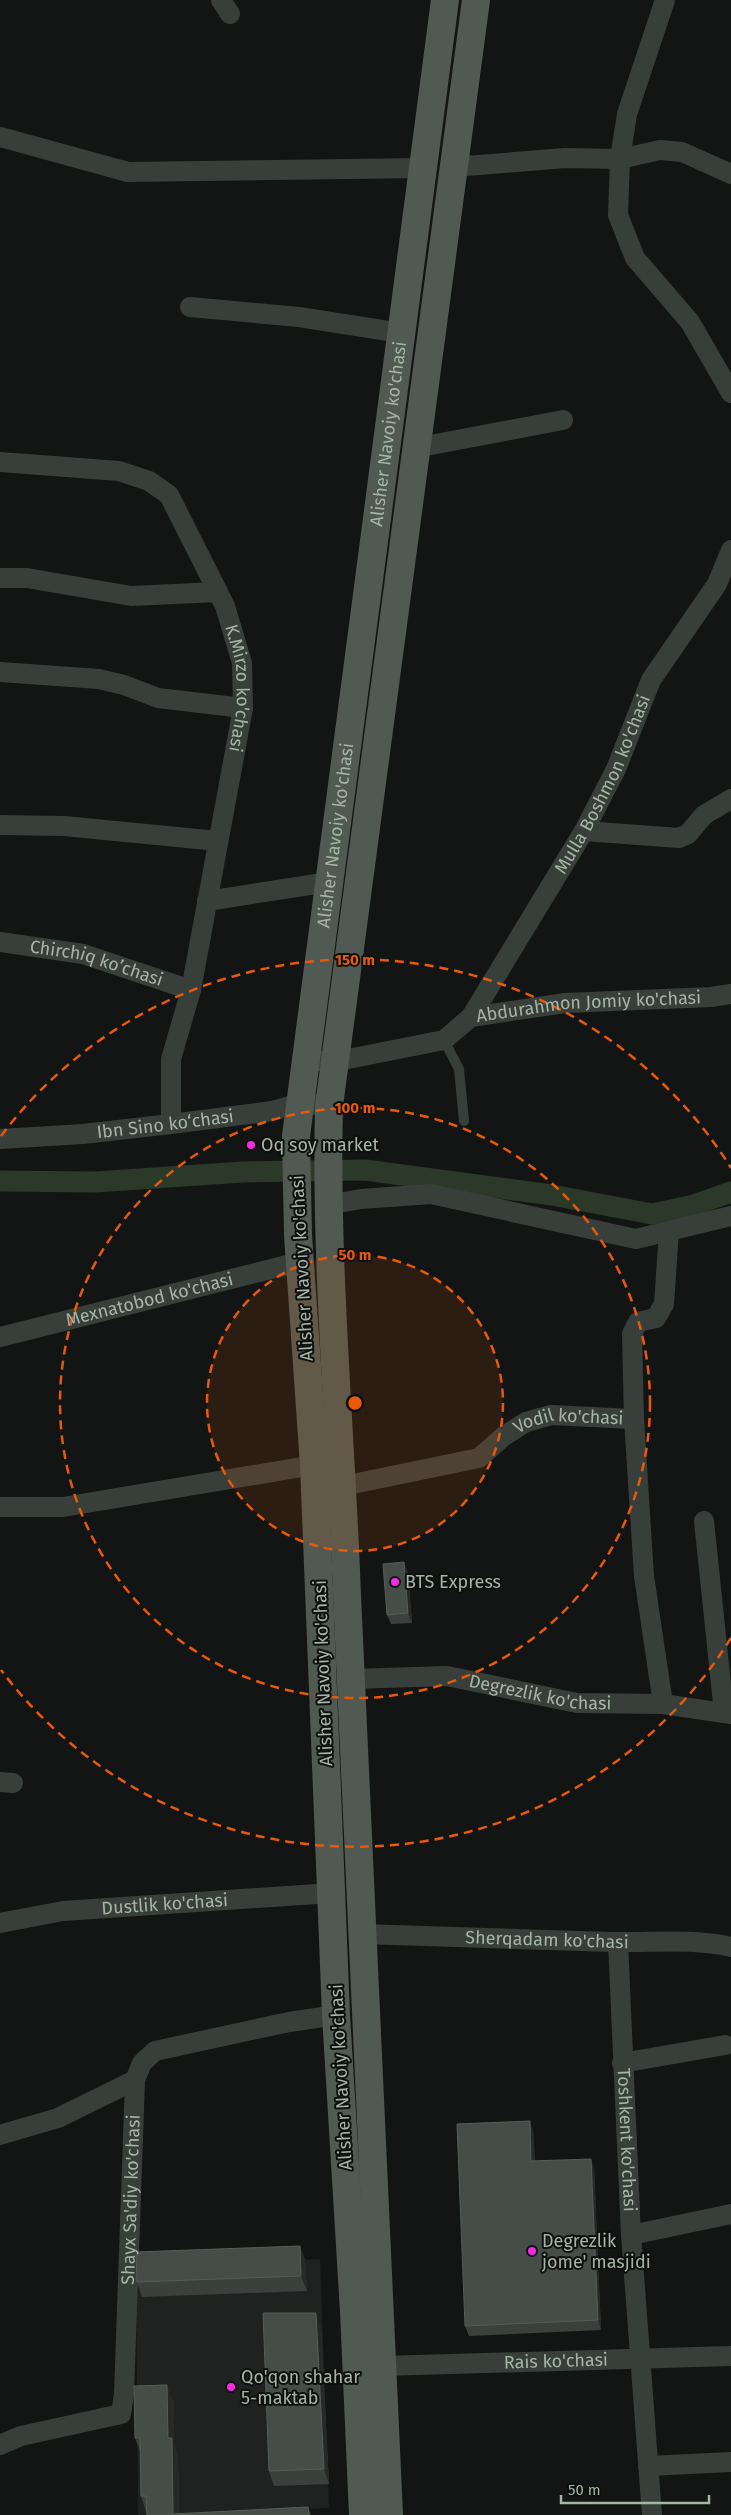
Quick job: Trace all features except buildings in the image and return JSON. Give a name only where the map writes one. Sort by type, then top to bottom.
[{"type":"main road","name":"Alisher Navoiy ko'chasi","points":[[363,2515],[354,2311],[336,2015],[314,1465],[299,1262],[296,1136],[445,0]]},
{"type":"main road","name":"Alisher Navoiy ko'chasi","points":[[389,2515],[343,1486],[327,1199],[329,1106],[333,1062],[476,0]]},
{"type":"street","points":[[665,0],[627,114],[620,159],[618,215],[635,258],[690,322],[731,393]]},
{"type":"street","points":[[0,137],[128,172],[423,168]]},
{"type":"street","points":[[454,167],[565,158],[620,159],[660,150],[682,152],[731,174]]},
{"type":"street","points":[[190,307],[299,317],[401,333]]},
{"type":"street","points":[[415,448],[563,420]]},
{"type":"street","name":"K.Mirzo ko'chasi","points":[[0,462],[119,471],[149,481],[170,494],[224,606],[242,664],[243,708],[191,990],[171,1059],[171,1124]]},
{"type":"street","name":"Mulla Boshmon ko'chasi","points":[[470,1018],[584,831],[616,769],[651,680],[717,584],[731,550]]},
{"type":"street","points":[[0,578],[27,578],[131,596],[218,592]]},
{"type":"street","points":[[0,672],[99,679],[124,685],[158,698],[243,708]]},
{"type":"street","points":[[584,831],[680,838],[688,834],[704,815],[731,799]]},
{"type":"street","points":[[0,824],[64,826],[218,841]]},
{"type":"street","points":[[207,901],[329,882]]},
{"type":"street","name":"Chirchiq ko’chasi","points":[[0,942],[83,954],[191,990]]},
{"type":"street","name":"Abdurahmon Jomiy ko'chasi","points":[[306,1060],[333,1062],[444,1040],[470,1018],[566,1003],[711,997],[731,994]]},
{"type":"street","name":"Ibn Sino ko‘chasi","points":[[0,1139],[83,1134],[171,1124],[272,1111],[300,1103],[329,1106]]},
{"type":"street","points":[[327,1199],[431,1194],[636,1239],[731,1216]]},
{"type":"street","name":"Vodil ko'chasi","points":[[343,1486],[479,1458],[504,1436],[526,1422],[551,1415],[634,1418],[632,1334],[638,1322],[656,1318],[664,1304],[668,1231]]},
{"type":"street","name":"Mexnatobod ko'chasi","points":[[0,1337],[299,1262]]},
{"type":"street","points":[[634,1418],[644,1576],[663,1704]]},
{"type":"street","points":[[0,1507],[62,1507],[314,1465]]},
{"type":"street","points":[[704,1521],[728,1714]]},
{"type":"street","name":"Degrezlik ko'chasi","points":[[351,1680],[447,1676],[577,1703],[663,1704],[728,1714]]},
{"type":"street","name":"Dustlik ko'chasi","points":[[0,1923],[63,1911],[331,1892]]},
{"type":"street","name":"Sherqadam ko'chasi","points":[[362,1934],[618,1942],[676,1940],[710,1942],[731,1947]]},
{"type":"street","name":"Toshkent ko'chasi","points":[[618,1942],[631,2235],[652,2515]]},
{"type":"street","name":"Shayx Sa'diy ko'chasi","points":[[0,2445],[21,2436],[121,2414],[124,2394],[136,2080],[142,2063],[155,2051],[289,2022],[336,2015]]},
{"type":"street","points":[[622,2063],[725,2046]]},
{"type":"street","points":[[0,2136],[58,2118],[136,2080]]},
{"type":"street","points":[[631,2235],[731,2214]]},
{"type":"street","name":"Rais ko'chasi","points":[[382,2366],[731,2356]]},
{"type":"street","points":[[648,2466],[731,2462]]},
{"type":"lane","points":[[444,1040],[459,1070],[464,1121]]},
{"type":"shaded area","name":"Qo'qon shahar 5-maktab","points":[[320,2259],[329,2508],[138,2515],[136,2265]]},
{"type":"waterway","points":[[0,1181],[95,1182],[243,1172],[365,1170],[552,1195],[652,1214],[694,1205],[731,1192]]},
{"type":"place","name":"Oq soy market","points":[[251,1145]]},
{"type":"place","name":"BTS Express","points":[[395,1582]]},
{"type":"place","name":"Degrezlik jome' masjidi","points":[[532,2251]]},
{"type":"place","name":"Qo'qon shahar 5-maktab","points":[[231,2387]]}]
